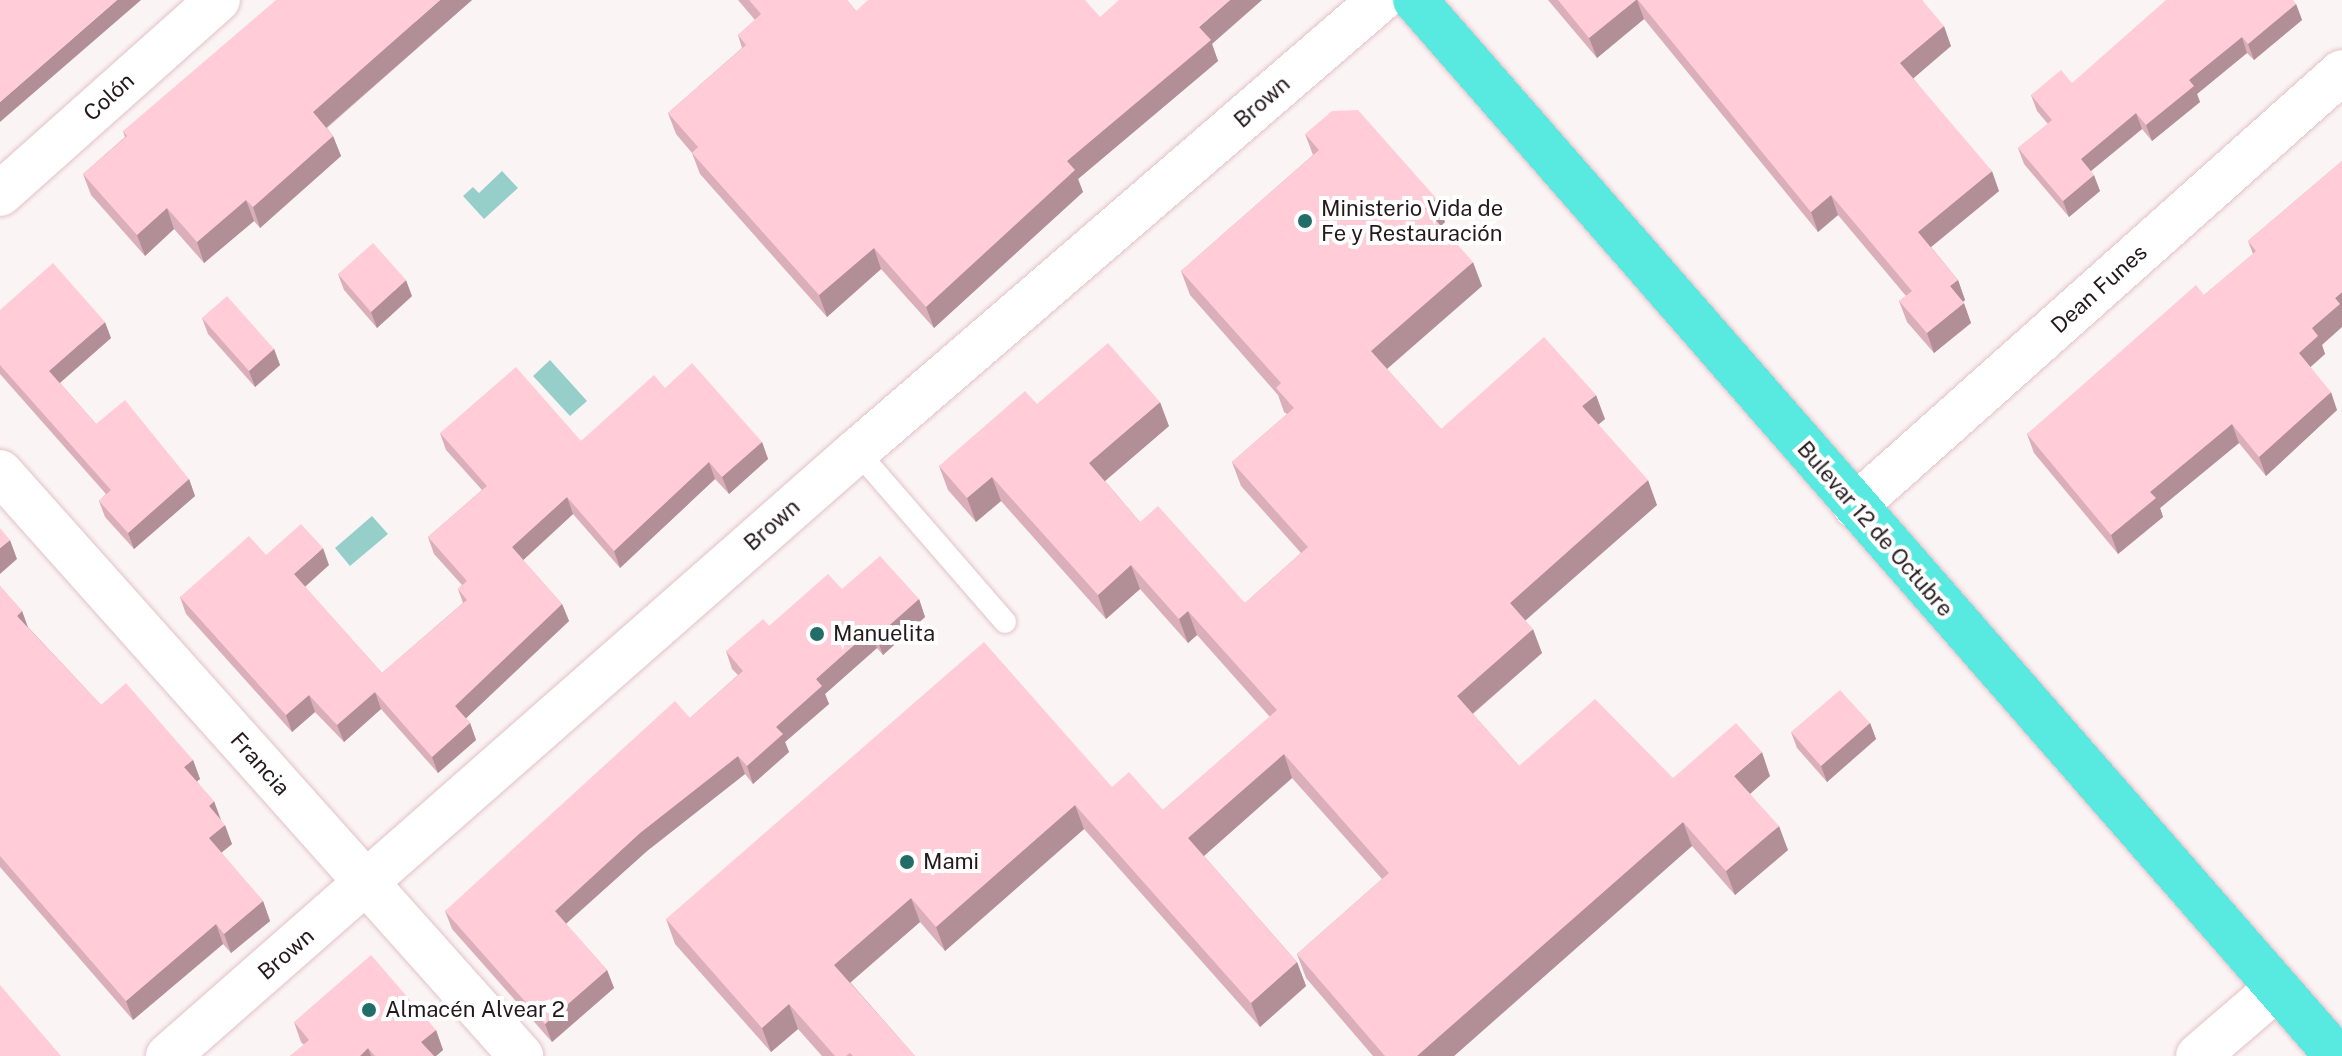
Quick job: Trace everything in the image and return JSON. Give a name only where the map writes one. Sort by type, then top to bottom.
[{"type":"highway","name":"Bulevar 12 de Octubre","points":[[1415,0],[2337,1056]]},
{"type":"street","name":"Colón","points":[[0,194],[218,0]]},
{"type":"street","name":"Brown","points":[[168,1056],[857,451],[1380,0]]},
{"type":"street","name":"Dean Funes","points":[[1855,506],[2342,72]]},
{"type":"street","name":"Francia","points":[[0,472],[521,1056]]},
{"type":"street","points":[[2198,1056],[2277,988]]},
{"type":"lane","points":[[857,451],[1005,622]]},
{"type":"water","points":[[502,171],[518,188],[484,219],[463,196],[473,187],[479,193]]},
{"type":"water","points":[[550,360],[587,401],[570,416],[533,376]]},
{"type":"water","points":[[372,516],[388,534],[350,566],[335,548]]},
{"type":"building","points":[[0,0],[117,0],[0,102]]},
{"type":"building","points":[[276,0],[440,0],[313,112],[333,136],[253,207],[246,200],[197,242],[167,208],[137,235],[83,174],[127,136],[123,131]]},
{"type":"building","points":[[749,0],[847,0],[856,11],[868,0],[1085,0],[1100,17],[1119,0],[1230,0],[1199,27],[1211,40],[1067,161],[1075,170],[926,307],[874,248],[819,295],[692,153],[698,147],[668,113],[746,45],[738,35],[761,14]]},
{"type":"building","points":[[1558,0],[1636,0],[1589,38]]},
{"type":"building","points":[[1638,0],[1922,0],[1944,26],[1900,63],[1992,171],[1918,232],[1958,280],[1950,286],[1964,303],[1927,333],[1899,301],[1912,291],[1831,195],[1811,212]]},
{"type":"building","points":[[2166,0],[2293,0],[2296,4],[2248,44],[2242,37],[2189,80],[2194,86],[2146,125],[2136,113],[2081,159],[2094,175],[2063,201],[2018,148],[2052,120],[2031,95],[2061,70],[2072,83]]},
{"type":"building","points":[[1358,110],[1436,198],[1425,208],[1473,262],[1371,351],[1441,429],[1544,337],[1596,395],[1582,406],[1648,480],[1510,603],[1533,629],[1457,696],[1519,766],[1595,699],[1673,778],[1736,723],[1762,752],[1734,776],[1779,826],[1726,871],[1683,822],[1417,1056],[1385,1056],[1297,954],[1389,873],[1284,754],[1188,838],[1297,962],[1251,1003],[1075,805],[936,927],[911,898],[834,965],[915,1056],[853,1056],[850,1053],[835,1056],[789,1004],[762,1028],[666,919],[984,642],[1112,787],[1129,772],[1163,810],[1277,710],[1188,611],[1179,619],[1131,565],[1098,595],[992,477],[967,498],[939,466],[1025,391],[1037,404],[1108,343],[1160,402],[1089,463],[1140,522],[1158,506],[1245,603],[1308,547],[1232,462],[1294,408],[1276,388],[1281,383],[1181,271],[1319,150],[1305,134],[1332,111]]},
{"type":"building","points":[[2342,161],[2342,292],[2335,298],[2340,304],[2312,328],[2318,336],[2299,353],[2331,392],[2259,457],[2232,424],[2150,492],[2156,498],[2111,535],[2027,434],[2196,285],[2204,295],[2256,251],[2248,241]]},
{"type":"building","points":[[373,243],[406,280],[371,312],[338,274]]},
{"type":"building","points":[[53,263],[105,322],[49,371],[96,424],[125,400],[189,479],[128,533],[99,501],[111,490],[0,365],[0,310]]},
{"type":"building","points":[[227,296],[274,349],[249,371],[202,318]]},
{"type":"building","points":[[692,363],[762,442],[722,477],[709,462],[614,551],[567,497],[512,547],[562,604],[455,706],[470,723],[432,757],[375,692],[337,725],[309,695],[286,715],[180,597],[249,536],[266,555],[301,524],[323,548],[294,574],[382,673],[467,600],[458,589],[467,581],[428,537],[487,486],[440,433],[516,367],[581,441],[654,375],[665,388]]},
{"type":"building","points":[[0,528],[10,540],[0,548]]},
{"type":"building","points":[[880,556],[919,599],[876,637],[871,630],[816,679],[822,686],[776,727],[783,734],[747,766],[738,756],[640,833],[555,911],[607,970],[545,1024],[445,911],[675,701],[690,718],[743,671],[726,651],[763,619],[769,626],[828,574],[842,589]]},
{"type":"building","points":[[0,586],[22,611],[17,616],[101,705],[126,683],[193,760],[184,767],[214,801],[209,806],[225,825],[209,838],[263,901],[224,934],[216,924],[126,1001],[0,856]]},
{"type":"building","points":[[1840,690],[1870,723],[1821,766],[1791,732]]},
{"type":"building","points":[[371,955],[436,1030],[421,1042],[434,1056],[375,1056],[368,1048],[360,1056],[290,1056],[309,1040],[294,1022]]},
{"type":"building","points":[[0,985],[61,1056],[0,1056]]},
{"type":"place","name":"Ministerio Vida de Fe y Restauración","points":[[1305,221]]},
{"type":"place","name":"Manuelita","points":[[817,634]]},
{"type":"place","name":"Mami","points":[[907,862]]},
{"type":"place","name":"Almacén Alvear 2","points":[[369,1010]]}]
